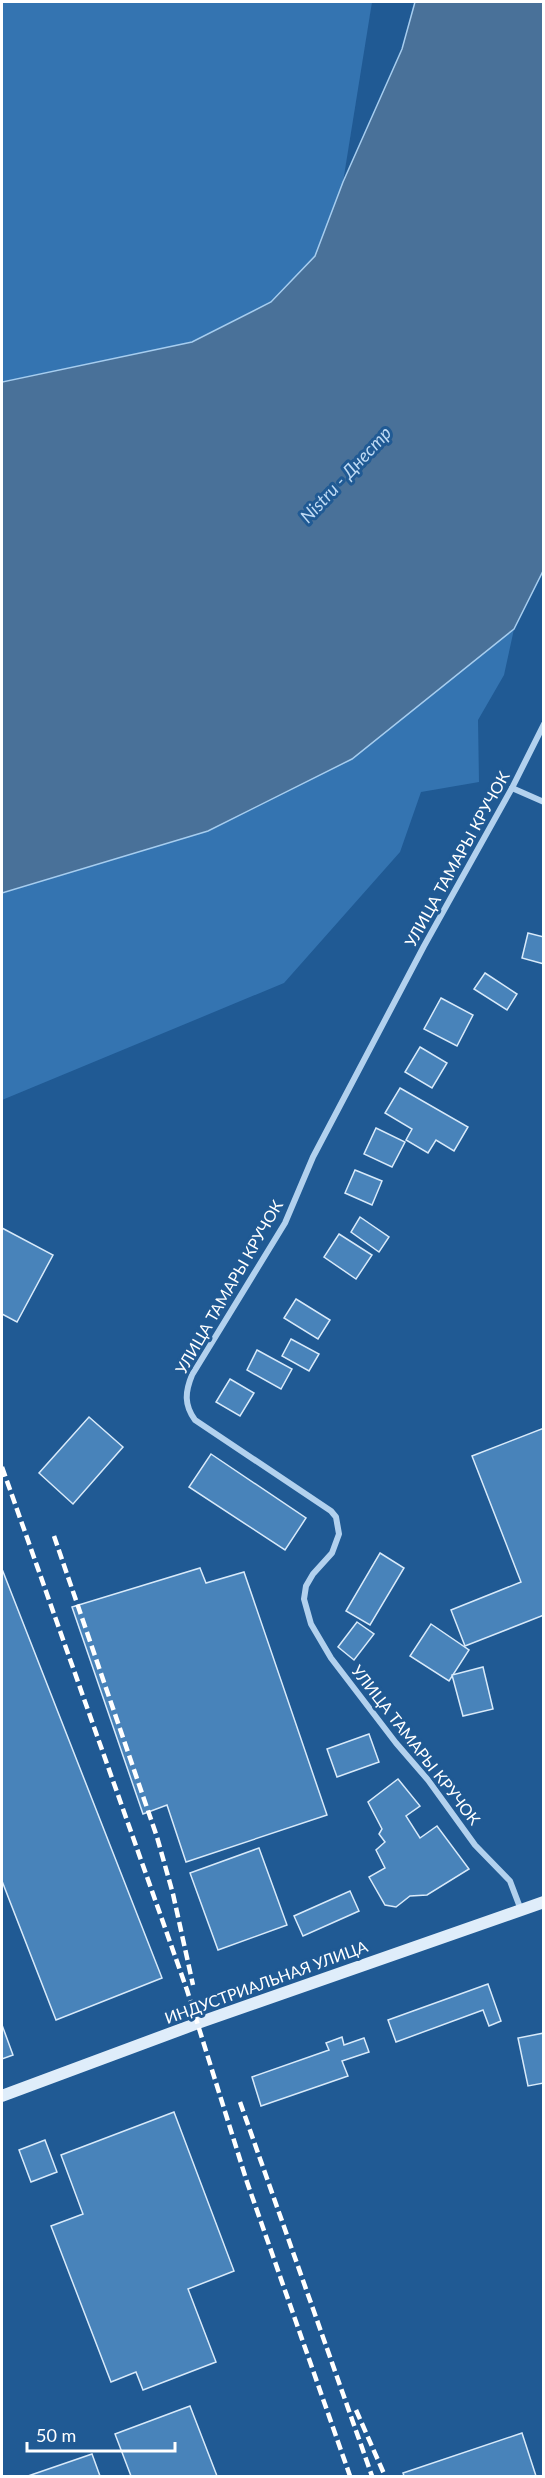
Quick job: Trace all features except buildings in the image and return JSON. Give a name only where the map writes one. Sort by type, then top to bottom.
[{"type":"main road","name":"ИНДУСТРИАЛЬНАЯ УЛИЦА","points":[[2,2096],[198,2023],[543,1902]]},
{"type":"street","name":"УЛИЦА ТАМАРЫ КРУЧОК","points":[[521,1910],[510,1881],[475,1845],[428,1780],[396,1743],[331,1658],[311,1624],[304,1599],[306,1586],[337,1544],[339,1534],[336,1517],[331,1511],[195,1420],[187,1405],[186,1396],[192,1375],[285,1223],[314,1157],[424,946],[512,788],[543,724]]},
{"type":"street","points":[[512,788],[543,802]]},
{"type":"shaded area","points":[[2,2],[372,2],[343,182],[315,256],[271,302],[192,342],[2,382]]},
{"type":"shaded area","points":[[514,629],[504,675],[478,720],[479,782],[421,792],[400,852],[284,983],[2,1100],[2,893],[208,831],[351,759]]},
{"type":"water","name":"Nistru - Днестр","points":[[415,2],[543,2],[543,571],[514,629],[352,759],[208,831],[2,893],[2,382],[192,342],[271,302],[315,256],[343,182],[402,49]]},
{"type":"railway","points":[[2,1467],[187,1990],[247,2182],[350,2476]]},
{"type":"railway","points":[[54,1536],[157,1837],[173,1894],[193,1985]]},
{"type":"railway","points":[[240,2102],[372,2476]]},
{"type":"railway","points":[[356,2410],[385,2476]]}]
